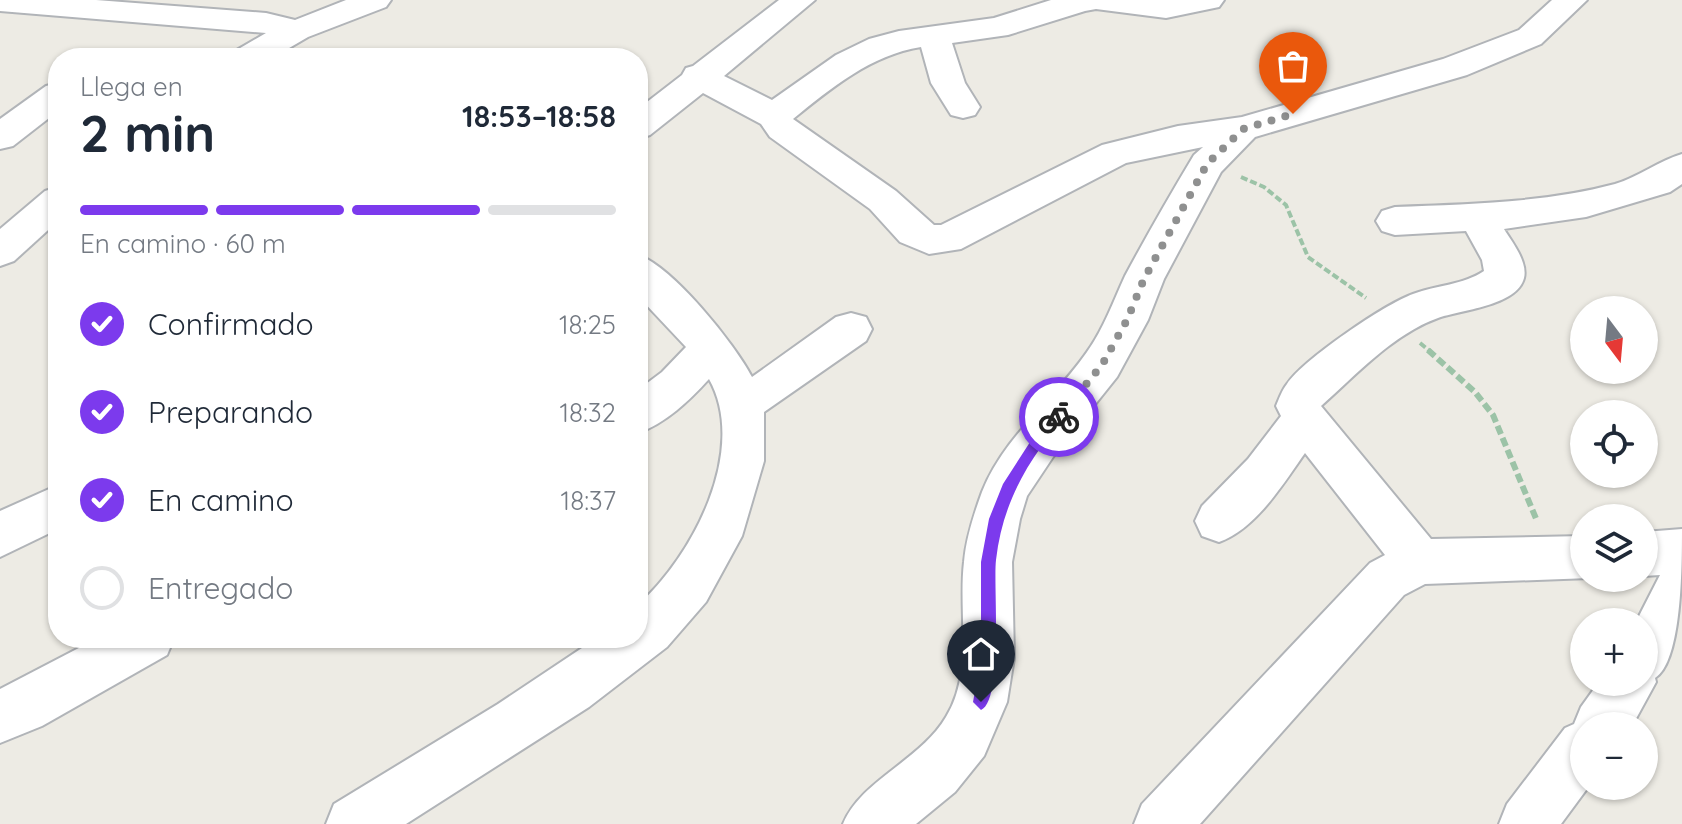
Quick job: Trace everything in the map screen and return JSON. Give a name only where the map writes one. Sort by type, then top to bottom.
[{"type":"street","points":[[265,48],[297,30],[375,0]]},
{"type":"street","points":[[648,118],[698,76],[799,0]]},
{"type":"street","points":[[774,116],[835,68],[898,41],[979,31],[1010,24],[1076,1],[1096,0],[1166,8],[1208,0]]},
{"type":"street","points":[[698,76],[774,116],[782,129],[883,200],[914,232],[929,240],[947,239],[1115,154],[1178,138],[1243,129],[1455,67],[1530,37],[1571,0]]},
{"type":"street","points":[[14,2],[266,23],[297,30]]},
{"type":"street","points":[[934,36],[948,83],[963,107]]},
{"type":"street","points":[[0,137],[48,101]]},
{"type":"street","points":[[871,824],[936,773],[965,737],[981,702],[988,658],[988,562],[996,519],[1007,488],[1037,443],[1102,365],[1127,320],[1144,279],[1207,164],[1243,129]]},
{"type":"street","points":[[1395,221],[1562,208],[1630,193],[1673,176],[1682,167]]},
{"type":"street","points":[[0,251],[48,209]]},
{"type":"street","points":[[1420,562],[1305,419],[1298,406],[1303,395],[1375,335],[1420,308],[1492,289],[1505,277],[1502,259],[1477,217]]},
{"type":"street","points":[[648,281],[710,349],[739,395],[744,422],[744,451],[729,509],[715,546],[688,587],[648,629]]},
{"type":"street","points":[[741,404],[768,389],[851,329]]},
{"type":"street","points":[[648,407],[677,385],[710,349]]},
{"type":"street","points":[[1219,521],[1264,473],[1305,419]]},
{"type":"street","points":[[0,535],[48,511]]},
{"type":"street","points":[[1658,553],[1682,551]]},
{"type":"street","points":[[1162,824],[1387,579],[1420,562],[1570,558]]},
{"type":"street","points":[[1658,633],[1675,604],[1682,582]]},
{"type":"street","points":[[0,716],[23,707],[131,648]]},
{"type":"street","points":[[373,818],[628,648]]},
{"type":"street","points":[[1527,824],[1570,766]]},
{"type":"way so far","points":[[1059,417],[1102,365],[1127,320],[1144,279],[1207,164],[1243,129],[1293,114]]},
{"type":"route","points":[[981,702],[988,658],[988,562],[996,519],[1007,488],[1059,417]]}]
